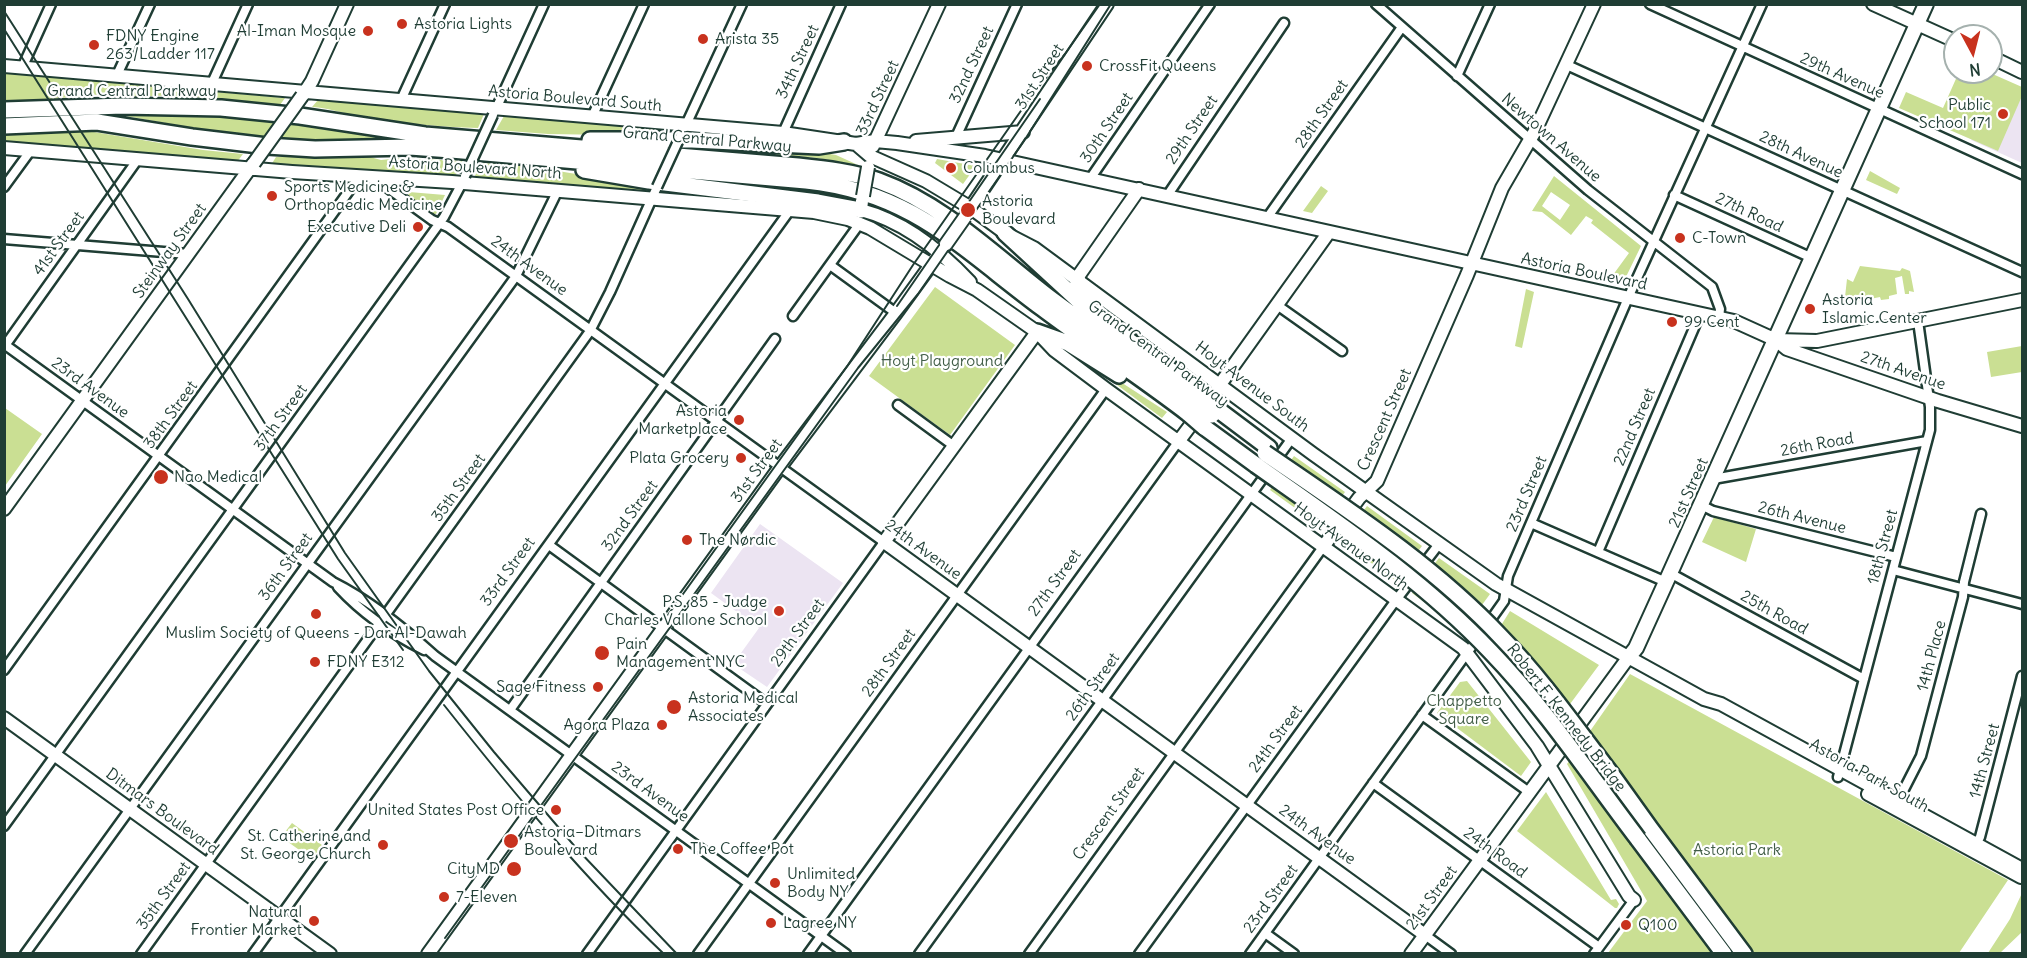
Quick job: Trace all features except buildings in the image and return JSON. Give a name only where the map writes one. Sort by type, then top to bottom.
[{"type":"highway","name":"Grand Central Parkway","points":[[4,110],[194,106],[264,112],[398,132],[845,172],[884,183],[922,202],[977,238],[1051,299],[1194,405]]},
{"type":"highway","name":"Grand Central Parkway","points":[[4,126],[97,122],[192,138],[267,146],[342,149],[410,147],[843,186],[883,198],[915,213],[965,247],[1036,303],[1194,405],[1213,414],[1311,484]]},
{"type":"highway","points":[[507,142],[663,140],[819,146],[850,143]]},
{"type":"highway","points":[[492,153],[638,179],[818,202],[861,210]]},
{"type":"highway","points":[[1005,233],[1194,405]]},
{"type":"highway","points":[[1077,278],[1082,294],[1194,405]]},
{"type":"highway","points":[[1037,332],[1068,343],[1194,405]]},
{"type":"highway","points":[[1265,452],[1281,451],[1311,484]]},
{"type":"highway","name":"Robert F. Kennedy Bridge","points":[[1265,452],[1453,614],[1492,652],[1544,714],[1724,954]]},
{"type":"highway","name":"Robert F. Kennedy Bridge","points":[[1311,484],[1379,530],[1422,564],[1502,637],[1555,700],[1744,954]]},
{"type":"main road","name":"Steinway Street","points":[[4,509],[304,94],[347,4]]},
{"type":"main road","name":"33rd Street","points":[[861,210],[875,141],[939,4]]},
{"type":"main road","name":"31st Street","points":[[428,954],[780,467],[932,264],[1107,4]]},
{"type":"main road","name":"Crescent Street","points":[[1323,547],[1359,498],[1377,481],[1502,188],[1530,140],[1594,4]]},
{"type":"main road","points":[[1874,4],[1943,36]]},
{"type":"main road","name":"21st Street","points":[[1412,954],[1548,765],[1636,648],[1926,4]]},
{"type":"main road","points":[[2003,63],[2022,72]]},
{"type":"main road","name":"Astoria Boulevard South","points":[[4,66],[212,83],[304,94],[401,100],[495,112],[592,117],[683,131],[783,133],[850,143],[875,141],[897,143],[985,156],[1139,189]]},
{"type":"main road","points":[[897,143],[1023,132]]},
{"type":"main road","name":"Hoyt Avenue South","points":[[850,143],[869,162],[920,177],[968,212],[1034,248],[1439,544],[1506,590],[1628,658]]},
{"type":"main road","name":"Astoria Boulevard North","points":[[4,148],[252,166],[359,177],[464,179],[652,199],[790,210],[848,219],[861,210]]},
{"type":"main road","points":[[1077,278],[1139,189]]},
{"type":"main road","name":"Astoria Boulevard","points":[[1139,189],[1471,265],[1734,321],[1776,340],[1817,341],[2022,300]]},
{"type":"main road","name":"Astoria Boulevard North","points":[[861,210],[882,216],[942,249]]},
{"type":"main road","name":"Astoria Boulevard North","points":[[861,210],[881,233],[932,264]]},
{"type":"main road","name":"27th Street","points":[[1178,442],[1329,232]]},
{"type":"main road","name":"Hoyt Avenue North","points":[[942,249],[977,290]]},
{"type":"main road","name":"Hoyt Avenue North","points":[[932,264],[977,290],[1037,332],[1054,350],[1106,389],[1467,653],[1537,746],[1629,896],[1634,900]]},
{"type":"main road","name":"29th Street","points":[[884,542],[1037,332]]},
{"type":"main road","name":"27th Avenue","points":[[1776,340],[1787,349],[2022,426]]},
{"type":"main road","name":"24th Avenue","points":[[884,542],[1425,935]]},
{"type":"main road","name":"Astoria Park South","points":[[1628,658],[1704,699],[1720,704],[1974,847]]},
{"type":"main road","name":"Ditmars Boulevard","points":[[4,718],[330,954]]},
{"type":"main road","name":"Astoria Park South","points":[[1839,773],[1898,801],[2021,876]]},
{"type":"street","points":[[22,68],[51,4]]},
{"type":"street","points":[[117,75],[150,4]]},
{"type":"street","points":[[212,83],[248,4]]},
{"type":"street","points":[[401,100],[445,4]]},
{"type":"street","name":"37th Street","points":[[4,826],[440,223],[464,179],[544,4]]},
{"type":"street","points":[[592,117],[644,4]]},
{"type":"street","name":"35th Street","points":[[141,954],[590,331],[742,4]]},
{"type":"street","name":"34th Street","points":[[783,133],[841,4]]},
{"type":"street","name":"32nd Street","points":[[956,137],[1017,4]]},
{"type":"street","name":"30th Street","points":[[1090,179],[1210,4]]},
{"type":"street","name":"Newtown Avenue","points":[[1376,4],[1588,190],[1712,287],[1720,309],[1719,318]]},
{"type":"street","points":[[1457,76],[1490,4]]},
{"type":"street","name":"29th Avenue","points":[[1650,4],[2022,174]]},
{"type":"street","name":"23rd Street","points":[[1250,954],[1503,601],[1508,576],[1628,298],[1762,4]]},
{"type":"street","name":"29th Street","points":[[1167,196],[1284,23]]},
{"type":"street","name":"28th Street","points":[[1267,218],[1401,27]]},
{"type":"street","name":"28th Avenue","points":[[1567,65],[2022,272]]},
{"type":"street","points":[[4,187],[31,150]]},
{"type":"street","name":"41st Street","points":[[5,345],[138,159]]},
{"type":"street","name":"38th Street","points":[[4,670],[359,177]]},
{"type":"street","name":"24th Avenue","points":[[373,177],[516,276],[884,542]]},
{"type":"street","name":"36th Street","points":[[25,954],[516,276],[558,190]]},
{"type":"street","name":"27th Road","points":[[1674,195],[1812,258]]},
{"type":"street","name":"33rd Street","points":[[253,954],[790,210]]},
{"type":"street","points":[[793,316],[830,265],[861,210]]},
{"type":"street","points":[[4,239],[188,254]]},
{"type":"street","points":[[830,265],[896,314]]},
{"type":"street","points":[[1277,305],[1342,351]]},
{"type":"street","name":"22nd Street","points":[[1598,552],[1700,314]]},
{"type":"street","name":"18th Street","points":[[1839,773],[1927,441],[1930,419],[1918,321]]},
{"type":"street","name":"32nd Street","points":[[510,710],[775,339]]},
{"type":"street","name":"23rd Avenue","points":[[5,345],[333,582],[348,599],[382,619],[406,641],[435,656],[846,954]]},
{"type":"street","name":"28th Street","points":[[698,954],[1106,389]]},
{"type":"street","points":[[898,405],[954,446]]},
{"type":"street","name":"26th Street","points":[[919,954],[1292,438]]},
{"type":"street","name":"26th Road","points":[[1713,479],[1927,441]]},
{"type":"street","name":"27th Street","points":[[808,954],[1178,442]]},
{"type":"street","name":"26th Avenue","points":[[1701,505],[1713,511],[1896,557]]},
{"type":"street","name":"14th Place","points":[[1898,801],[1921,756],[1981,514]]},
{"type":"street","name":"25th Road","points":[[1531,523],[1598,552],[1668,577],[1864,679]]},
{"type":"street","name":"29th Street","points":[[587,954],[884,542]]},
{"type":"street","name":"24th Street","points":[[1139,954],[1439,544]]},
{"type":"street","points":[[549,545],[767,704]]},
{"type":"street","name":"Crescent Street","points":[[1029,954],[1323,547]]},
{"type":"street","points":[[1893,570],[2022,604]]},
{"type":"street","name":"14th Street","points":[[1974,847],[1980,837],[2022,676]]},
{"type":"street","points":[[1422,715],[1529,792]]},
{"type":"street","name":"24th Road","points":[[1373,783],[1596,950]]},
{"type":"street","points":[[1596,950],[1634,900]]},
{"type":"street","points":[[1265,933],[1294,954]]},
{"type":"street","name":"24th Avenue","points":[[1425,935],[1451,954]]},
{"type":"shaded area","name":"Public School 171","points":[[2022,87],[2022,163],[1971,140]]},
{"type":"shaded area","name":"P.S. 85 - Judge Charles Vallone School","points":[[760,524],[843,583],[767,687],[733,664],[759,628],[711,593]]},
{"type":"green space","points":[[5,73],[285,98],[280,105],[212,98],[135,96],[115,93],[5,101]]},
{"type":"green space","points":[[2003,79],[2022,87],[2022,96],[1998,151],[1899,108],[1906,92],[1943,108],[1954,84],[2003,84]]},
{"type":"green space","points":[[318,100],[484,114],[478,128],[434,126],[362,117],[312,107]]},
{"type":"green space","points":[[108,113],[268,116],[420,141],[285,141],[246,137]]},
{"type":"green space","points":[[504,116],[674,131],[672,136],[548,134],[496,130]]},
{"type":"green space","points":[[88,131],[203,150],[243,154],[237,162],[5,143],[4,134]]},
{"type":"green space","points":[[686,145],[813,151],[836,155],[858,165],[817,158],[685,147]]},
{"type":"green space","points":[[276,157],[370,157],[381,160],[401,158],[462,161],[455,177],[271,165]]},
{"type":"green space","points":[[937,159],[976,166],[963,184],[935,163]]},
{"type":"green space","points":[[481,163],[522,165],[648,186],[645,192],[474,178]]},
{"type":"green space","points":[[1870,171],[1900,188],[1897,194],[1866,180]]},
{"type":"green space","points":[[1554,176],[1641,246],[1623,283],[1610,279],[1629,253],[1591,223],[1593,220],[1586,216],[1571,235],[1542,212],[1532,211]],"holes":[[[1551,192],[1570,205],[1560,220],[1542,206]]]},
{"type":"green space","points":[[1321,186],[1328,191],[1312,213],[1303,211]]},
{"type":"green space","points":[[409,192],[445,195],[436,214],[433,214],[408,196]]},
{"type":"green space","points":[[1860,266],[1900,271],[1902,268],[1910,271],[1914,292],[1909,291],[1909,294],[1905,294],[1902,276],[1895,278],[1897,294],[1889,296],[1889,299],[1881,300],[1880,297],[1855,302],[1853,297],[1845,297],[1847,279],[1853,282]]},
{"type":"green space","name":"Hoyt Playground","points":[[935,287],[1015,345],[950,435],[869,376]]},
{"type":"green space","points":[[1526,289],[1534,292],[1522,348],[1515,346]]},
{"type":"green space","points":[[2022,346],[2022,372],[1991,377],[1987,352]]},
{"type":"green space","points":[[1096,366],[1167,412],[1162,418],[1094,368]]},
{"type":"green space","points":[[4,409],[42,434],[5,486]]},
{"type":"green space","points":[[1294,456],[1345,492],[1320,526],[1270,490]]},
{"type":"green space","points":[[1367,506],[1422,546],[1396,581],[1341,541]]},
{"type":"green space","points":[[1714,517],[1756,529],[1746,562],[1702,542]]},
{"type":"green space","points":[[1439,558],[1490,594],[1463,631],[1412,593]]},
{"type":"green space","points":[[1510,611],[1599,665],[1550,731],[1487,648]]},
{"type":"green space","name":"Astoria Park","points":[[1630,674],[2008,880],[1959,953],[1608,953],[1647,901],[1567,764]]},
{"type":"green space","name":"Chappetto Square","points":[[1467,681],[1531,762],[1521,776],[1437,713],[1460,682]]},
{"type":"green space","points":[[1546,792],[1611,900],[1616,899],[1619,904],[1617,908],[1517,831]]},
{"type":"green space","points":[[292,823],[322,845],[312,859],[281,837]]},
{"type":"green space","points":[[2022,893],[2022,932],[2000,953],[1988,953],[2010,919]]},
{"type":"railway","points":[[665,619],[848,365],[913,265],[1032,95],[1065,54],[1100,4]]},
{"type":"railway","points":[[445,938],[858,368],[918,294],[1024,141],[1111,4]]},
{"type":"railway","points":[[4,11],[188,299],[345,553],[429,671],[494,752],[577,849],[677,954]]},
{"type":"railway","points":[[4,29],[338,559],[403,650]]},
{"type":"railway","points":[[897,306],[1040,99]]},
{"type":"railway","points":[[444,705],[550,833],[605,895],[664,954]]},
{"type":"place","name":"Astoria Lights","points":[[402,24]]},
{"type":"place","name":"Al-Iman Mosque","points":[[368,31]]},
{"type":"place","name":"Arista 35","points":[[703,39]]},
{"type":"place","name":"FDNY Engine 263/Ladder 117","points":[[94,45]]},
{"type":"place","name":"CrossFit Queens","points":[[1087,66]]},
{"type":"place","name":"Public School 171","points":[[2003,114]]},
{"type":"place","name":"Columbus","points":[[951,168]]},
{"type":"place","name":"Sports Medicine & Orthopaedic Medicine","points":[[272,196]]},
{"type":"place","name":"Astoria Boulevard","points":[[968,210]]},
{"type":"place","name":"Executive Deli","points":[[418,227]]},
{"type":"place","name":"C-Town","points":[[1680,238]]},
{"type":"place","name":"Astoria Islamic Center","points":[[1810,309]]},
{"type":"place","name":"99 Cent","points":[[1672,322]]},
{"type":"place","name":"Astoria Marketplace","points":[[739,420]]},
{"type":"place","name":"Plata Grocery","points":[[741,458]]},
{"type":"place","name":"Nao Medical","points":[[161,477]]},
{"type":"place","name":"The Nørdic","points":[[687,540]]},
{"type":"place","name":"P.S. 85 - Judge Charles Vallone School","points":[[779,611]]},
{"type":"place","name":"Muslim Society of Queens - Dar Al-Dawah","points":[[316,614]]},
{"type":"place","name":"Pain Management NYC","points":[[602,653]]},
{"type":"place","name":"FDNY E312","points":[[315,662]]},
{"type":"place","name":"Sage Fitness","points":[[598,687]]},
{"type":"place","name":"Astoria Medical Associates","points":[[674,707]]},
{"type":"place","name":"Agora Plaza","points":[[662,725]]},
{"type":"place","name":"United States Post Office","points":[[556,810]]},
{"type":"place","name":"Astoria–Ditmars Boulevard","points":[[511,841]]},
{"type":"place","name":"St. Catherine and St. George Church","points":[[383,845]]},
{"type":"place","name":"The Coffee Pot","points":[[678,849]]},
{"type":"place","name":"CityMD","points":[[514,869]]},
{"type":"place","name":"Unlimited Body NY","points":[[775,883]]},
{"type":"place","name":"7-Eleven","points":[[444,897]]},
{"type":"place","name":"Natural Frontier Market","points":[[314,921]]},
{"type":"place","name":"Lagree NY","points":[[771,923]]},
{"type":"place","name":"Q100","points":[[1626,925]]}]
